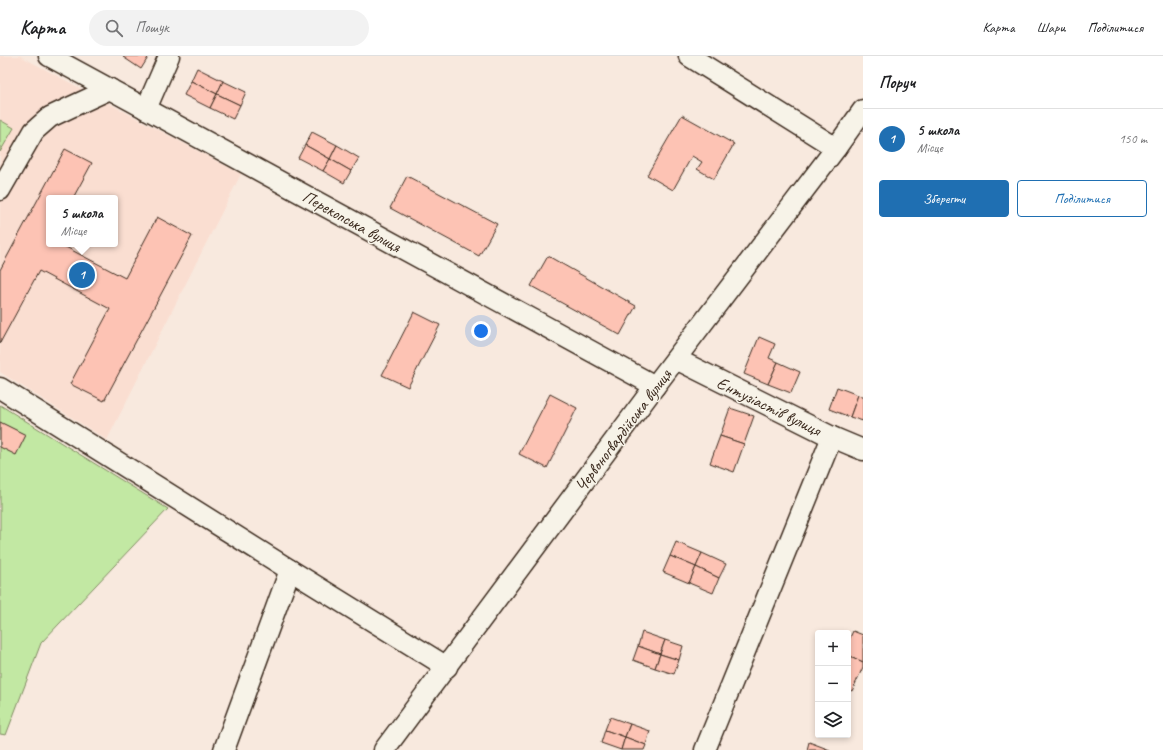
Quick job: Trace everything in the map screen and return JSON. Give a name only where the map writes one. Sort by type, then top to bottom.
[{"type":"street","name":"Перекопська вулиця","points":[[49,56],[655,386]]},
{"type":"street","points":[[146,109],[169,56]]},
{"type":"street","points":[[689,56],[836,148]]},
{"type":"street","points":[[0,190],[34,130],[50,117],[110,89]]},
{"type":"street","name":"Червоногвардійська вулиця","points":[[384,750],[863,110]]},
{"type":"street","name":"Ентузіастів вулиця","points":[[676,359],[832,437],[863,450]]},
{"type":"street","points":[[0,388],[447,667]]},
{"type":"street","points":[[705,750],[832,437]]},
{"type":"street","points":[[224,750],[290,570]]},
{"type":"shaded area","points":[[0,56],[20,56],[241,174],[107,440],[0,372]]},
{"type":"green space","points":[[0,120],[14,128],[0,152]]},
{"type":"green space","points":[[0,405],[168,509],[41,643],[6,735],[0,734]]},
{"type":"building","points":[[149,56],[141,69],[123,57]]},
{"type":"building","points":[[197,68],[223,81],[217,94],[191,81]]},
{"type":"building","points":[[191,81],[217,94],[210,108],[184,95]]},
{"type":"building","points":[[223,81],[246,92],[240,105],[217,94]]},
{"type":"building","points":[[217,94],[240,105],[233,119],[210,108]]},
{"type":"building","points":[[682,115],[734,144],[714,179],[697,169],[702,162],[692,156],[673,190],[647,175]]},
{"type":"building","points":[[312,132],[337,145],[330,159],[305,145]]},
{"type":"building","points":[[305,145],[330,159],[323,171],[298,158]]},
{"type":"building","points":[[337,145],[359,158],[351,171],[330,159]]},
{"type":"building","points":[[65,149],[92,163],[75,195],[46,195],[46,247],[66,247],[125,278],[157,217],[192,236],[104,401],[70,384],[110,309],[39,271],[0,343],[0,270]]},
{"type":"building","points":[[330,159],[351,171],[344,183],[323,171]]},
{"type":"building","points":[[407,176],[497,224],[479,256],[390,208]]},
{"type":"building","points":[[548,256],[636,306],[620,335],[531,286]]},
{"type":"building","points":[[414,312],[440,325],[408,387],[382,375]]},
{"type":"building","points":[[759,337],[775,344],[769,358],[778,362],[768,384],[744,374]]},
{"type":"building","points":[[778,362],[800,372],[791,393],[768,384]]},
{"type":"building","points":[[837,387],[858,395],[850,417],[829,409]]},
{"type":"building","points":[[550,394],[577,408],[547,468],[519,454]]},
{"type":"building","points":[[858,395],[863,397],[863,421],[850,417]]},
{"type":"building","points":[[730,408],[754,416],[744,444],[720,436]]},
{"type":"building","points":[[0,422],[26,435],[16,455],[0,447]]},
{"type":"building","points":[[720,436],[744,444],[734,472],[710,463]]},
{"type":"building","points":[[676,542],[702,553],[696,567],[670,556]]},
{"type":"building","points":[[702,553],[726,564],[719,578],[696,567]]},
{"type":"building","points":[[670,556],[696,567],[689,583],[663,572]]},
{"type":"building","points":[[696,567],[719,578],[713,593],[689,583]]},
{"type":"building","points":[[853,631],[863,635],[863,662],[851,656],[851,635]]},
{"type":"building","points":[[642,632],[665,640],[660,654],[638,646]]},
{"type":"building","points":[[665,640],[683,646],[679,660],[660,654]]},
{"type":"building","points":[[638,646],[660,654],[655,668],[633,660]]},
{"type":"building","points":[[660,654],[679,660],[674,674],[655,668]]},
{"type":"building","points":[[851,656],[863,662],[863,667],[852,691]]},
{"type":"building","points":[[610,717],[630,724],[625,737],[605,730]]},
{"type":"building","points":[[630,724],[650,731],[646,745],[625,737]]},
{"type":"building","points":[[605,730],[625,737],[621,750],[601,743]]},
{"type":"building","points":[[625,737],[646,745],[644,750],[621,750]]},
{"type":"building","points":[[809,742],[830,750],[807,750]]},
{"type":"place","name":"5 школа","points":[[82,275]]}]
